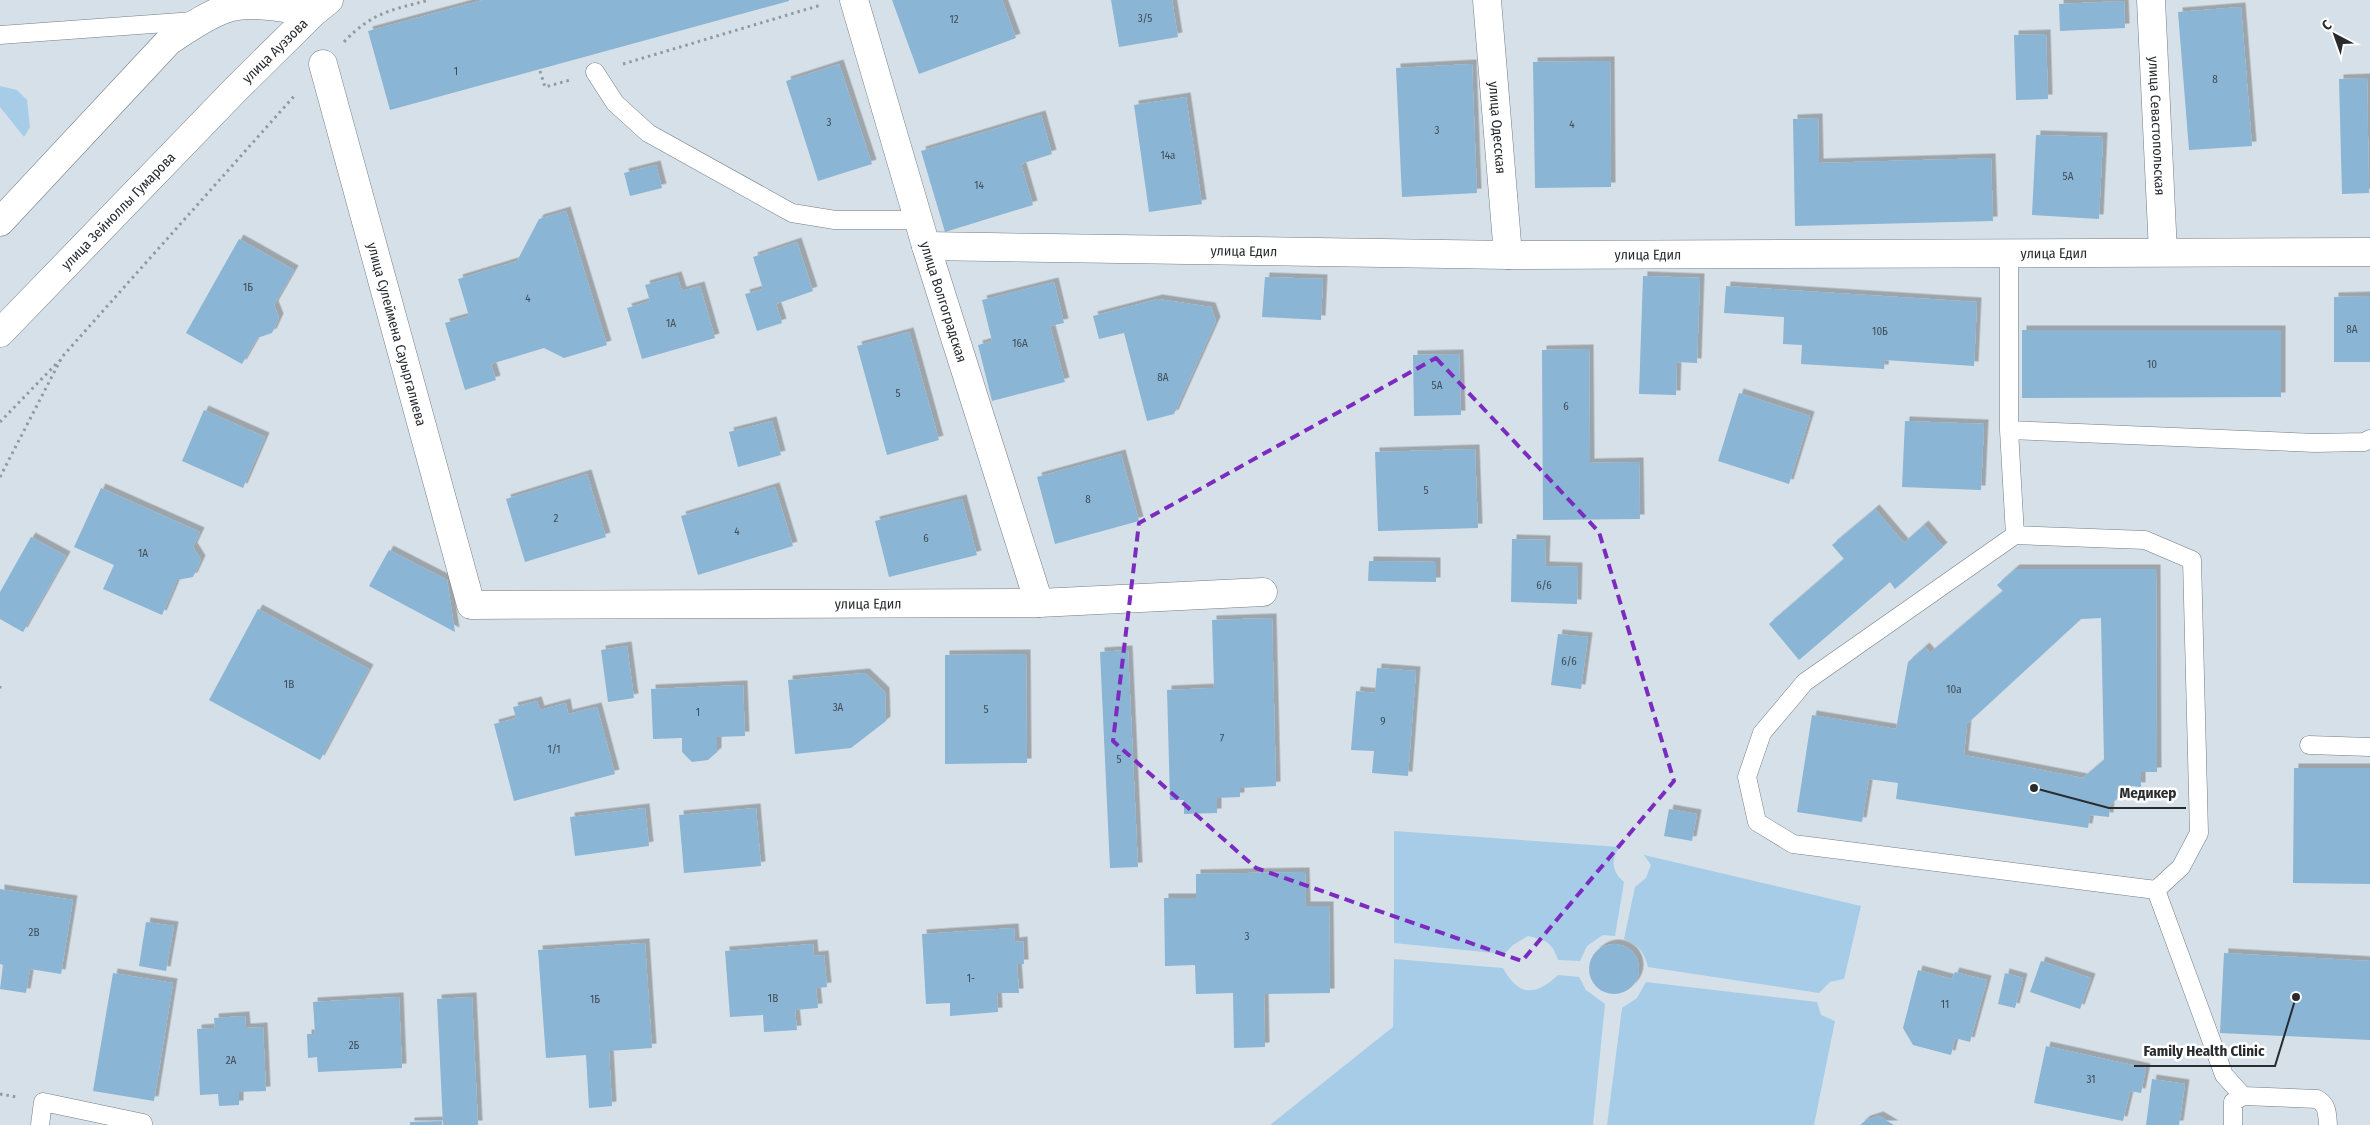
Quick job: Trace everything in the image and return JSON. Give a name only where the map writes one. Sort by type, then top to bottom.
[{"type":"street","name":"улица Одесская","points":[[1487,0],[1508,255]]},
{"type":"street","name":"улица Севастопольская","points":[[2151,0],[2164,252]]},
{"type":"street","name":"улица Волгоградская","points":[[841,1],[919,220],[1039,603]]},
{"type":"street","points":[[0,222],[168,41],[200,21],[226,8],[248,5],[321,6]]},
{"type":"street","name":"улица Ауэзова","points":[[236,89],[321,6]]},
{"type":"street","name":"улица Сулеймена Сауыргалиева","points":[[323,64],[471,605]]},
{"type":"street","name":"улица Зейноллы Гумарова","points":[[0,333],[236,89]]},
{"type":"street","name":"улица Едил","points":[[926,246],[1508,255],[2370,252]]},
{"type":"street","name":"улица Едил","points":[[471,605],[1039,603],[1263,592]]},
{"type":"lane","points":[[0,35],[200,21]]},
{"type":"lane","points":[[595,72],[615,103],[648,134],[792,213],[835,220],[919,220]]},
{"type":"lane","points":[[2009,253],[2010,430],[2015,535]]},
{"type":"lane","points":[[2010,430],[2315,443],[2364,442],[2370,439]]},
{"type":"lane","points":[[2015,535],[2145,540],[2192,560],[2198,833],[2182,867],[2156,890],[1794,844],[1757,822],[1747,777],[1762,733],[1805,682],[2015,535]]},
{"type":"lane","points":[[2308,745],[2370,747]]},
{"type":"lane","points":[[2156,890],[2224,1075],[2243,1096]]},
{"type":"lane","points":[[2233,1125],[2234,1102],[2243,1096],[2317,1099],[2323,1102],[2326,1109],[2328,1125]]},
{"type":"lane","points":[[40,1125],[44,1102],[143,1123]]},
{"type":"path","points":[[0,422],[62,357],[359,26],[376,15],[429,0]]},
{"type":"path","points":[[540,71],[545,87],[841,1]]},
{"type":"path","points":[[0,478],[62,357]]},
{"type":"path","points":[[0,686],[0,691]]},
{"type":"highlighted area","points":[[1436,358],[1599,532],[1674,781],[1522,961],[1256,868],[1113,741],[1139,523]]},
{"type":"shaded area","points":[[0,86],[17,90],[27,100],[30,127],[24,137],[0,107]]},
{"type":"shaded area","points":[[1394,831],[1620,847],[1615,856],[1614,865],[1617,874],[1624,882],[1615,936],[1603,935],[1587,946],[1580,961],[1558,960],[1551,946],[1539,939],[1528,936],[1513,945],[1504,954],[1394,943]]},
{"type":"shaded area","points":[[1644,855],[1861,906],[1844,979],[1830,982],[1819,993],[1648,967],[1640,949],[1624,939],[1635,887],[1646,878],[1651,865]]},
{"type":"shaded area","points":[[1394,959],[1503,968],[1515,984],[1528,990],[1542,987],[1558,975],[1579,977],[1586,990],[1605,1004],[1593,1125],[1270,1125],[1393,1027]]},
{"type":"shaded area","points":[[1646,982],[1817,1002],[1821,1015],[1835,1021],[1814,1125],[1607,1125],[1622,1008],[1637,998]]},
{"type":"building","points":[[483,0],[789,1],[390,110],[368,31]]},
{"type":"building","points":[[892,0],[1002,0],[1016,38],[919,74]]},
{"type":"building","points":[[1111,0],[1172,0],[1178,37],[1119,47]]},
{"type":"building","points":[[2124,1],[2125,28],[2060,31],[2059,4]]},
{"type":"building","points":[[2241,7],[2252,146],[2189,150],[2178,12]]},
{"type":"building","points":[[2046,34],[2048,99],[2016,100],[2014,35]]},
{"type":"building","points":[[1610,61],[1611,187],[1535,188],[1533,62]]},
{"type":"building","points":[[839,64],[872,164],[818,181],[786,81]]},
{"type":"building","points":[[1472,64],[1477,193],[1402,197],[1396,68]]},
{"type":"building","points":[[2367,78],[2369,193],[2342,194],[2339,79]]},
{"type":"building","points":[[1186,97],[1202,204],[1149,212],[1134,105]]},
{"type":"building","points":[[1041,115],[1052,154],[1021,164],[1033,205],[945,232],[921,151]]},
{"type":"building","points":[[1818,118],[1819,163],[1991,158],[1993,221],[1795,226],[1793,119]]},
{"type":"building","points":[[2036,135],[2103,137],[2099,219],[2032,215]]},
{"type":"building","points":[[656,165],[662,188],[630,196],[624,173]]},
{"type":"building","points":[[566,211],[607,345],[564,358],[544,348],[491,364],[496,380],[465,390],[445,323],[469,316],[458,279],[517,261],[539,219]]},
{"type":"building","points":[[239,239],[294,270],[274,305],[279,318],[272,333],[257,338],[242,364],[186,333]]},
{"type":"building","points":[[797,242],[813,291],[776,304],[782,323],[757,331],[745,294],[763,289],[753,257]]},
{"type":"building","points":[[677,276],[682,291],[700,286],[715,338],[642,359],[627,308],[650,301],[645,285]]},
{"type":"building","points":[[1643,276],[1700,278],[1697,363],[1677,362],[1676,395],[1639,394]]},
{"type":"building","points":[[1265,277],[1323,279],[1321,320],[1262,317]]},
{"type":"building","points":[[1054,282],[1064,323],[1050,326],[1065,382],[992,401],[978,345],[992,341],[982,300]]},
{"type":"building","points":[[1726,286],[1977,302],[1974,366],[1885,360],[1884,369],[1801,364],[1802,345],[1783,344],[1784,317],[1724,313]]},
{"type":"building","points":[[2370,296],[2370,362],[2334,362],[2334,297]]},
{"type":"building","points":[[1158,299],[1211,307],[1216,321],[1174,414],[1147,421],[1124,333],[1099,339],[1093,316]]},
{"type":"building","points":[[2022,330],[2281,330],[2281,397],[2022,398]]},
{"type":"building","points":[[909,332],[939,440],[887,455],[857,346]]},
{"type":"building","points":[[1589,349],[1590,463],[1639,462],[1640,519],[1543,520],[1542,350]]},
{"type":"building","points":[[1459,354],[1461,415],[1414,416],[1413,355]]},
{"type":"building","points":[[1739,393],[1810,416],[1789,484],[1718,461]]},
{"type":"building","points":[[204,410],[265,437],[243,488],[182,461]]},
{"type":"building","points":[[772,421],[781,455],[738,467],[729,432]]},
{"type":"building","points":[[1905,421],[1984,424],[1981,490],[1902,487]]},
{"type":"building","points":[[1475,449],[1478,528],[1378,531],[1375,452]]},
{"type":"building","points":[[1121,454],[1139,521],[1055,544],[1037,477]]},
{"type":"building","points":[[587,474],[606,537],[525,562],[506,499]]},
{"type":"building","points":[[775,487],[793,546],[698,575],[681,516]]},
{"type":"building","points":[[101,488],[200,532],[193,547],[201,560],[193,577],[177,580],[162,615],[103,589],[114,565],[74,547]]},
{"type":"building","points":[[962,499],[977,555],[889,577],[875,521]]},
{"type":"building","points":[[1875,509],[1904,543],[1924,525],[1943,547],[1895,589],[1890,582],[1799,660],[1769,624],[1844,559],[1832,545]]},
{"type":"building","points":[[31,537],[66,556],[23,632],[0,619],[0,592]]},
{"type":"building","points":[[1512,539],[1546,540],[1545,566],[1578,567],[1577,604],[1511,602]]},
{"type":"building","points":[[389,550],[447,580],[455,632],[369,586]]},
{"type":"building","points":[[1369,561],[1436,562],[1436,582],[1368,581]]},
{"type":"building","points":[[2015,569],[2156,569],[2157,772],[2141,772],[2141,787],[2132,786],[2110,805],[2109,817],[2090,815],[2088,828],[1896,799],[1898,783],[1869,779],[1862,822],[1797,812],[1812,715],[1896,729],[1908,662],[1925,647],[1930,653],[2003,591],[1997,585]],"holes":[[[2101,618],[2104,760],[2083,778],[1964,755],[1967,724],[2081,619]]]},
{"type":"building","points":[[258,609],[369,669],[320,760],[209,700]]},
{"type":"building","points":[[1272,618],[1276,786],[1240,788],[1240,797],[1217,798],[1217,813],[1184,814],[1184,800],[1170,800],[1167,690],[1214,688],[1212,620]]},
{"type":"building","points":[[1558,634],[1588,637],[1581,689],[1551,685]]},
{"type":"building","points":[[627,646],[634,698],[608,702],[601,650]]},
{"type":"building","points":[[1128,650],[1138,867],[1110,868],[1100,652]]},
{"type":"building","points":[[1026,654],[1027,763],[945,764],[945,655]]},
{"type":"building","points":[[1377,668],[1416,671],[1408,776],[1372,773],[1374,751],[1351,750],[1356,691],[1375,693]]},
{"type":"building","points":[[865,673],[885,692],[886,721],[851,748],[795,754],[788,680]]},
{"type":"building","points":[[743,685],[745,736],[717,737],[717,752],[708,760],[692,762],[682,752],[682,738],[653,739],[651,689]]},
{"type":"building","points":[[537,701],[540,710],[566,703],[568,714],[597,707],[615,774],[514,801],[494,724],[516,718],[513,707]]},
{"type":"building","points":[[2294,768],[2370,768],[2370,884],[2293,883]]},
{"type":"building","points":[[645,808],[649,846],[575,856],[570,817]]},
{"type":"building","points":[[756,808],[761,866],[684,873],[679,815]]},
{"type":"building","points":[[1669,809],[1697,814],[1692,841],[1664,836]]},
{"type":"building","points":[[1305,872],[1306,906],[1329,906],[1330,993],[1264,994],[1265,1047],[1234,1048],[1233,993],[1196,994],[1195,965],[1165,966],[1164,898],[1196,898],[1196,874]]},
{"type":"building","points":[[0,889],[73,900],[61,974],[30,969],[26,993],[0,989],[3,965],[0,964]]},
{"type":"building","points":[[146,922],[174,926],[166,971],[139,966]]},
{"type":"building","points":[[1014,928],[1015,942],[1023,941],[1024,964],[1017,964],[1019,993],[997,993],[998,1012],[950,1016],[950,1003],[926,1004],[922,934]]},
{"type":"building","points":[[645,943],[652,1048],[609,1051],[612,1106],[589,1108],[586,1055],[546,1058],[538,950]]},
{"type":"building","points":[[813,944],[814,956],[824,955],[827,987],[816,988],[818,1008],[795,1010],[797,1030],[764,1032],[763,1015],[730,1017],[725,951]]},
{"type":"building","points":[[1614,944],[1628,948],[1635,955],[1639,969],[1635,983],[1628,990],[1614,994],[1600,990],[1593,983],[1589,969],[1593,955],[1600,948]]},
{"type":"building","points":[[2224,953],[2370,961],[2370,1040],[2220,1033]]},
{"type":"building","points":[[2041,961],[2091,978],[2080,1009],[2030,992]]},
{"type":"building","points":[[1918,970],[1952,979],[1955,972],[1987,980],[1970,1042],[1955,1038],[1951,1055],[1913,1045],[1903,1028]]},
{"type":"building","points":[[113,973],[173,983],[154,1101],[93,1091]]},
{"type":"building","points":[[2005,973],[2023,978],[2015,1008],[1998,1004]]},
{"type":"building","points":[[399,997],[402,1068],[318,1072],[317,1057],[308,1058],[307,1034],[315,1034],[313,1002]]},
{"type":"building","points":[[472,997],[478,1125],[443,1125],[437,999]]},
{"type":"building","points":[[245,1016],[246,1028],[263,1027],[266,1091],[239,1092],[239,1105],[219,1106],[218,1094],[200,1095],[197,1029],[215,1028],[214,1018]]},
{"type":"building","points":[[2046,1046],[2146,1068],[2141,1093],[2130,1091],[2123,1121],[2034,1103]]},
{"type":"building","points":[[2152,1079],[2185,1084],[2179,1125],[2146,1125]]},
{"type":"building","points":[[1879,1116],[1894,1125],[1860,1125],[1866,1120]]},
{"type":"building","points":[[442,1121],[442,1125],[410,1125],[410,1122]]},
{"type":"place","name":"Медикер","points":[[2034,788]]},
{"type":"place","name":"Family Health Clinic","points":[[2296,997]]}]
